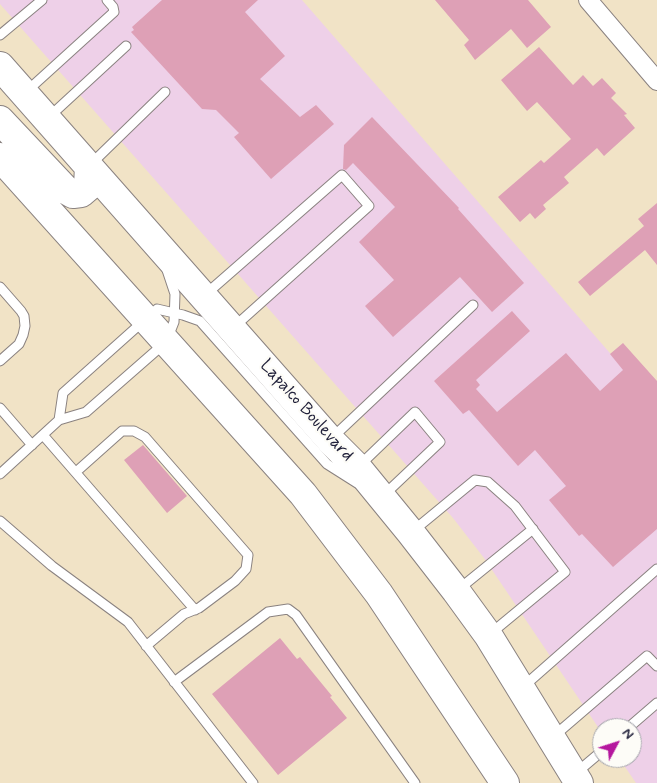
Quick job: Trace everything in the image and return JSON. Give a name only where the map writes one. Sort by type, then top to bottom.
[{"type":"main road","name":"Lapalco Boulevard","points":[[0,66],[330,440],[357,467],[411,533],[488,635],[522,688],[570,775]]},
{"type":"main road","points":[[0,120],[66,190],[73,194],[81,193],[88,187],[89,166]]},
{"type":"main road","points":[[0,157],[309,502],[379,594],[505,783]]},
{"type":"street","points":[[588,0],[657,81]]},
{"type":"lane","points":[[0,35],[42,0]]},
{"type":"lane","points":[[24,92],[114,12],[113,7],[106,0]]},
{"type":"lane","points":[[47,119],[126,46]]},
{"type":"lane","points":[[89,166],[165,92]]},
{"type":"lane","points":[[204,296],[342,174],[369,206],[232,328]]},
{"type":"lane","points":[[0,474],[58,420],[86,412],[166,342],[174,322],[175,294],[159,246]]},
{"type":"lane","points":[[0,287],[21,311],[25,326],[19,344],[0,361]]},
{"type":"lane","points":[[330,440],[473,305]]},
{"type":"lane","points":[[58,420],[63,392],[157,309],[200,321],[327,464],[382,498],[440,442],[415,412],[357,467]]},
{"type":"lane","points":[[0,408],[32,444]]},
{"type":"lane","points":[[76,472],[122,431],[134,431],[145,437],[248,555],[246,569],[235,581],[195,610],[184,614],[146,646]]},
{"type":"lane","points":[[43,434],[195,610]]},
{"type":"lane","points":[[411,533],[475,480],[488,482],[515,506],[565,572],[488,635]]},
{"type":"lane","points":[[0,521],[52,566],[128,622],[253,783]]},
{"type":"lane","points":[[456,591],[532,529]]},
{"type":"lane","points":[[522,688],[657,569]]},
{"type":"lane","points":[[174,682],[268,612],[288,609],[296,614],[415,783]]},
{"type":"lane","points":[[544,728],[647,656],[657,666]]},
{"type":"lane","points":[[640,718],[657,703]]},
{"type":"lane","points":[[570,775],[592,758]]},
{"type":"shaded area","points":[[0,0],[302,0],[657,407],[657,783],[636,783],[626,768],[642,768],[642,718],[592,718],[484,558],[453,518],[0,4]]},
{"type":"building","points":[[162,0],[258,0],[245,12],[285,56],[260,79],[300,117],[316,105],[334,124],[271,179],[234,137],[239,133],[216,110],[202,109],[131,32],[134,30],[132,27]]},
{"type":"building","points":[[435,0],[528,0],[551,27],[527,48],[511,29],[475,60],[464,45],[469,40]]},
{"type":"building","points":[[539,47],[573,85],[583,75],[593,86],[602,78],[616,93],[611,98],[627,114],[624,115],[635,128],[604,156],[597,148],[564,177],[569,183],[543,205],[546,209],[535,219],[530,213],[520,222],[498,197],[541,160],[544,163],[571,139],[537,102],[527,111],[501,80]]},
{"type":"building","points":[[372,117],[459,208],[524,283],[492,312],[460,277],[393,337],[365,306],[394,280],[359,242],[395,207],[353,163],[346,170],[343,169],[344,145]]},
{"type":"building","points":[[657,203],[657,265],[645,250],[590,296],[578,282],[644,226],[638,219]]},
{"type":"building","points":[[512,311],[530,331],[476,380],[480,385],[476,389],[497,412],[566,353],[600,391],[623,370],[610,354],[623,343],[657,381],[657,529],[613,567],[582,534],[579,536],[549,500],[566,486],[535,450],[518,466],[469,410],[463,414],[434,381]]},
{"type":"building","points":[[143,445],[187,496],[167,513],[124,460]]},
{"type":"building","points":[[280,638],[297,659],[300,657],[332,696],[330,697],[347,718],[278,775],[212,694]]}]
